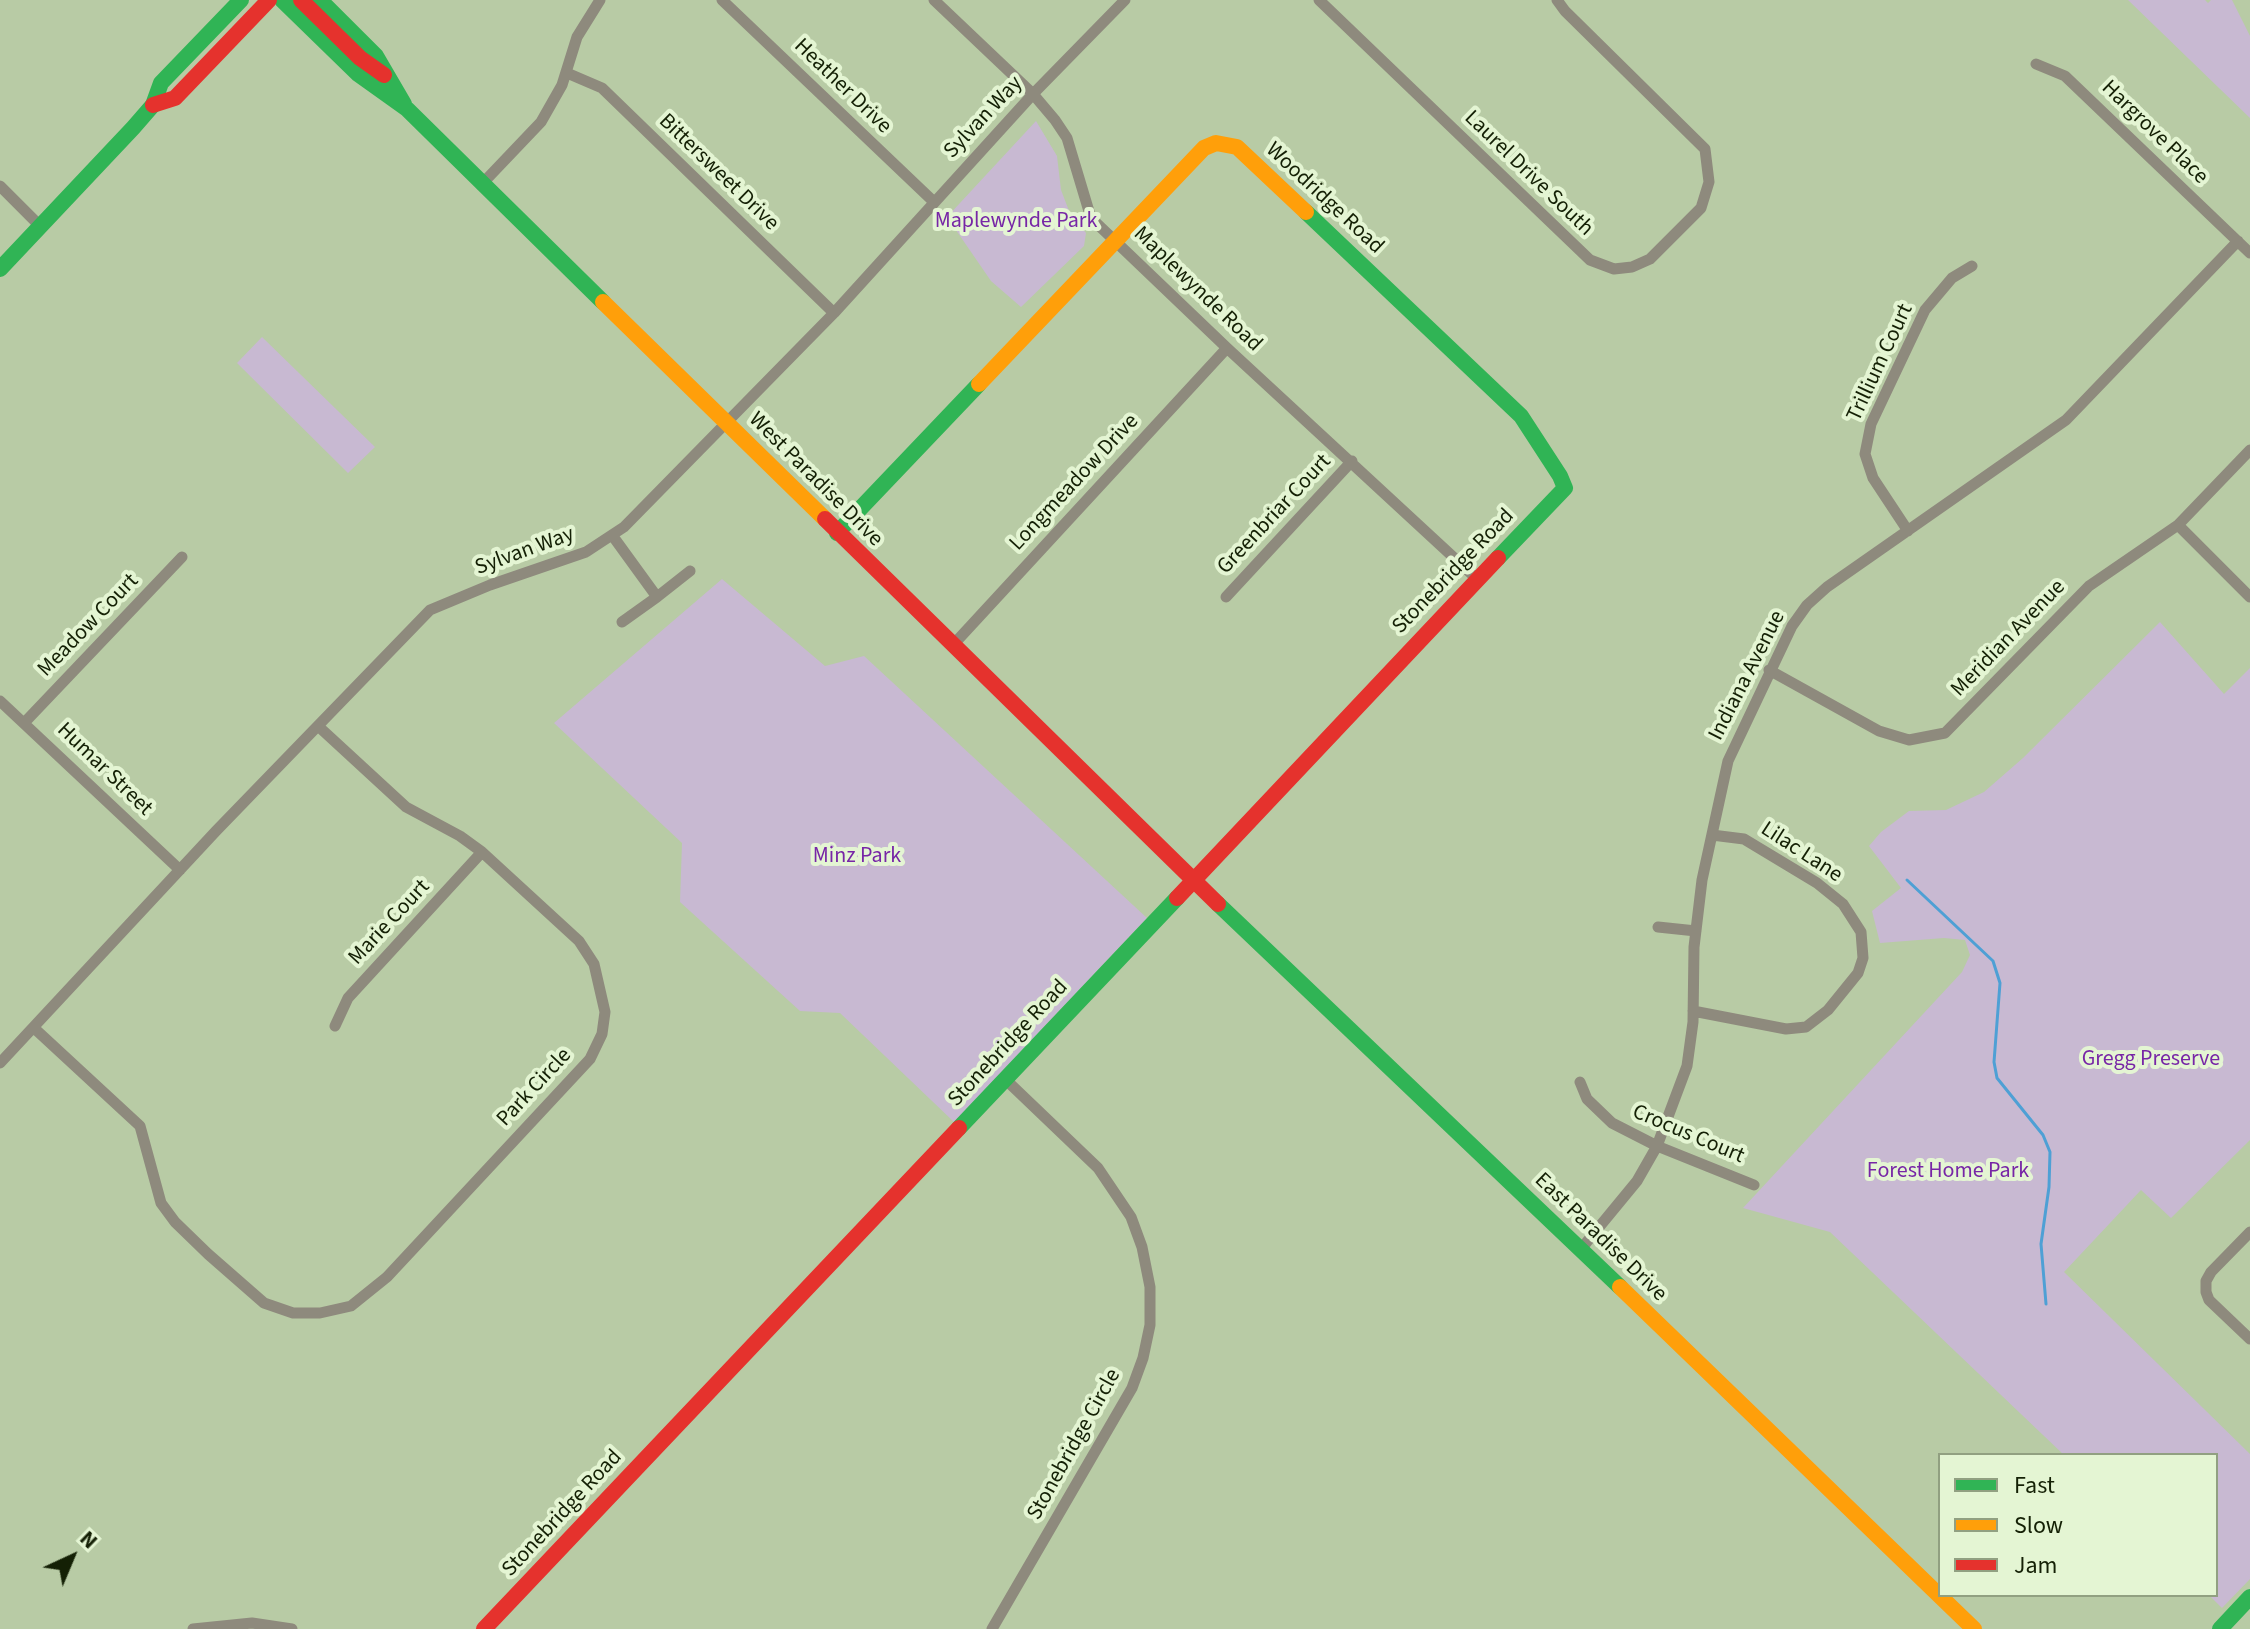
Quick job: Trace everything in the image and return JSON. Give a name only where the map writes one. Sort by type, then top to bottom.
[{"type":"street","points":[[221,21],[227,0]]},
{"type":"street","points":[[0,269],[153,105],[161,83],[241,0]]},
{"type":"street","points":[[153,105],[175,98],[269,0]]},
{"type":"street","name":"West Paradise Drive","points":[[282,0],[358,74],[407,109],[1193,881]]},
{"type":"street","points":[[301,0],[360,58],[389,78]]},
{"type":"street","name":"West Paradise Drive","points":[[320,0],[376,56],[407,109]]},
{"type":"street","points":[[327,0],[338,18]]},
{"type":"street","points":[[481,185],[541,122],[567,73],[577,37],[600,0]]},
{"type":"street","name":"Heather Drive","points":[[722,0],[934,202]]},
{"type":"street","name":"Maplewynde Road","points":[[934,0],[1033,94],[1067,138],[1091,218],[1477,579]]},
{"type":"street","name":"Sylvan Way","points":[[0,1063],[430,610],[490,585],[586,552],[624,527],[834,313],[1033,94],[1125,0]]},
{"type":"street","name":"Laurel Drive South","points":[[1319,0],[1590,260],[1614,269],[1632,267],[1650,259],[1701,208],[1709,182],[1705,149],[1557,0]]},
{"type":"street","name":"Hargrove Place","points":[[2036,64],[2065,76],[2250,253]]},
{"type":"street","name":"Bittersweet Drive","points":[[567,73],[602,88],[834,313]]},
{"type":"street","name":"Woodridge Road","points":[[837,533],[1204,148],[1216,143],[1237,147],[1521,416],[1565,488]]},
{"type":"street","points":[[0,186],[40,226]]},
{"type":"street","name":"Indiana Avenue","points":[[1581,1249],[1637,1181],[1657,1146],[1687,1066],[1702,880],[1728,761],[1792,626],[1807,605],[1827,587],[2066,420],[2238,241]]},
{"type":"street","name":"Trillium Court","points":[[1908,531],[1873,478],[1865,454],[1871,424],[1925,310],[1952,278],[1972,266]]},
{"type":"street","name":"Longmeadow Drive","points":[[953,645],[1227,348]]},
{"type":"street","name":"Meridian Avenue","points":[[1769,670],[1879,731],[1909,740],[1945,733],[2089,586],[2178,525],[2250,450]]},
{"type":"street","name":"Greenbriar Court","points":[[1226,597],[1352,461]]},
{"type":"street","name":"Stonebridge Road","points":[[484,1629],[1565,488]]},
{"type":"street","points":[[2178,525],[2250,597]]},
{"type":"street","points":[[612,535],[657,597]]},
{"type":"street","name":"Meadow Court","points":[[25,722],[182,557]]},
{"type":"street","points":[[622,622],[690,571]]},
{"type":"street","name":"Humar Street","points":[[0,701],[180,870]]},
{"type":"street","name":"Park Circle","points":[[34,1028],[140,1126],[161,1203],[175,1222],[264,1303],[293,1313],[320,1313],[351,1306],[387,1277],[590,1059],[602,1034],[605,1012],[594,964],[579,941],[482,852],[460,836],[406,807],[318,726]]},
{"type":"street","name":"Lilac Lane","points":[[1693,1011],[1786,1029],[1806,1027],[1828,1010],[1858,973],[1863,958],[1861,932],[1843,904],[1817,883],[1744,839],[1712,835]]},
{"type":"street","name":"Marie Court","points":[[335,1026],[348,998],[482,852]]},
{"type":"street","name":"East Paradise Drive","points":[[1193,881],[1581,1249],[1938,1594]]},
{"type":"street","points":[[1658,927],[1696,931]]},
{"type":"street","name":"Stonebridge Circle","points":[[992,1629],[1132,1388],[1150,1325],[1150,1287],[1142,1247],[1131,1217],[1098,1168],[1005,1079]]},
{"type":"street","name":"Crocus Court","points":[[1580,1082],[1587,1099],[1612,1123],[1657,1146],[1754,1185]]},
{"type":"street","points":[[2250,1232],[2206,1281],[2209,1300],[2250,1339]]},
{"type":"street","name":"East Paradise Drive","points":[[1941,1597],[1974,1629]]},
{"type":"street","points":[[2220,1629],[2250,1597]]},
{"type":"street","points":[[193,1629],[252,1623],[292,1629]]},
{"type":"green space","points":[[2128,0],[2205,0],[2208,3],[2211,0],[2232,0],[2250,36],[2250,118]]},
{"type":"green space","name":"Maplewynde Park","points":[[1036,121],[1057,156],[1061,190],[1071,216],[1086,233],[1084,246],[1021,307],[991,281],[947,217]]},
{"type":"green space","points":[[262,337],[375,447],[348,473],[237,363]]},
{"type":"green space","name":"Minz Park","points":[[722,579],[825,666],[864,656],[1147,918],[954,1122],[840,1013],[800,1011],[680,902],[682,843],[554,723]]},
{"type":"green space","name":"Forest Home Park","points":[[2160,622],[2224,694],[2250,668],[2250,1140],[2171,1218],[2141,1190],[2064,1272],[2250,1454],[2250,1579],[2222,1608],[2211,1597],[2218,1597],[2218,1453],[2062,1453],[1830,1232],[1743,1208],[1962,972],[1970,955],[1965,940],[1944,938],[1880,943],[1872,911],[1901,888],[1869,846],[1881,832],[1909,811],[1946,810],[1984,792],[2023,758]]},
{"type":"waterway","points":[[1907,880],[1993,961],[2000,983],[1994,1062],[1997,1078],[2043,1135],[2050,1152],[2049,1187],[2041,1244],[2046,1304]]},
{"type":"traffic: fast","points":[[0,269],[133,128],[153,105],[161,83],[241,0]]},
{"type":"traffic: fast","points":[[282,0],[358,74],[407,109],[603,302]]},
{"type":"traffic: fast","points":[[320,0],[376,56],[404,104]]},
{"type":"traffic: fast","points":[[1306,212],[1521,416],[1560,476],[1565,488],[1498,558]]},
{"type":"traffic: fast","points":[[837,533],[979,384]]},
{"type":"traffic: fast","points":[[959,1128],[1177,898]]},
{"type":"traffic: fast","points":[[1218,904],[1620,1287]]},
{"type":"traffic: fast","points":[[2220,1629],[2250,1597]]},
{"type":"traffic: slow","points":[[979,384],[1204,148],[1216,143],[1237,147],[1306,212]]},
{"type":"traffic: slow","points":[[603,302],[825,519]]},
{"type":"traffic: slow","points":[[1620,1287],[1938,1594]]},
{"type":"traffic: slow","points":[[1941,1597],[1974,1629]]},
{"type":"traffic: jam","points":[[153,105],[175,98],[269,0]]},
{"type":"traffic: jam","points":[[301,0],[360,58],[384,75]]},
{"type":"traffic: jam","points":[[825,519],[1218,904]]},
{"type":"traffic: jam","points":[[1177,898],[1498,558]]},
{"type":"traffic: jam","points":[[484,1629],[959,1128]]},
{"type":"park label","name":"Gregg Preserve","points":[[2151,1060]]}]
